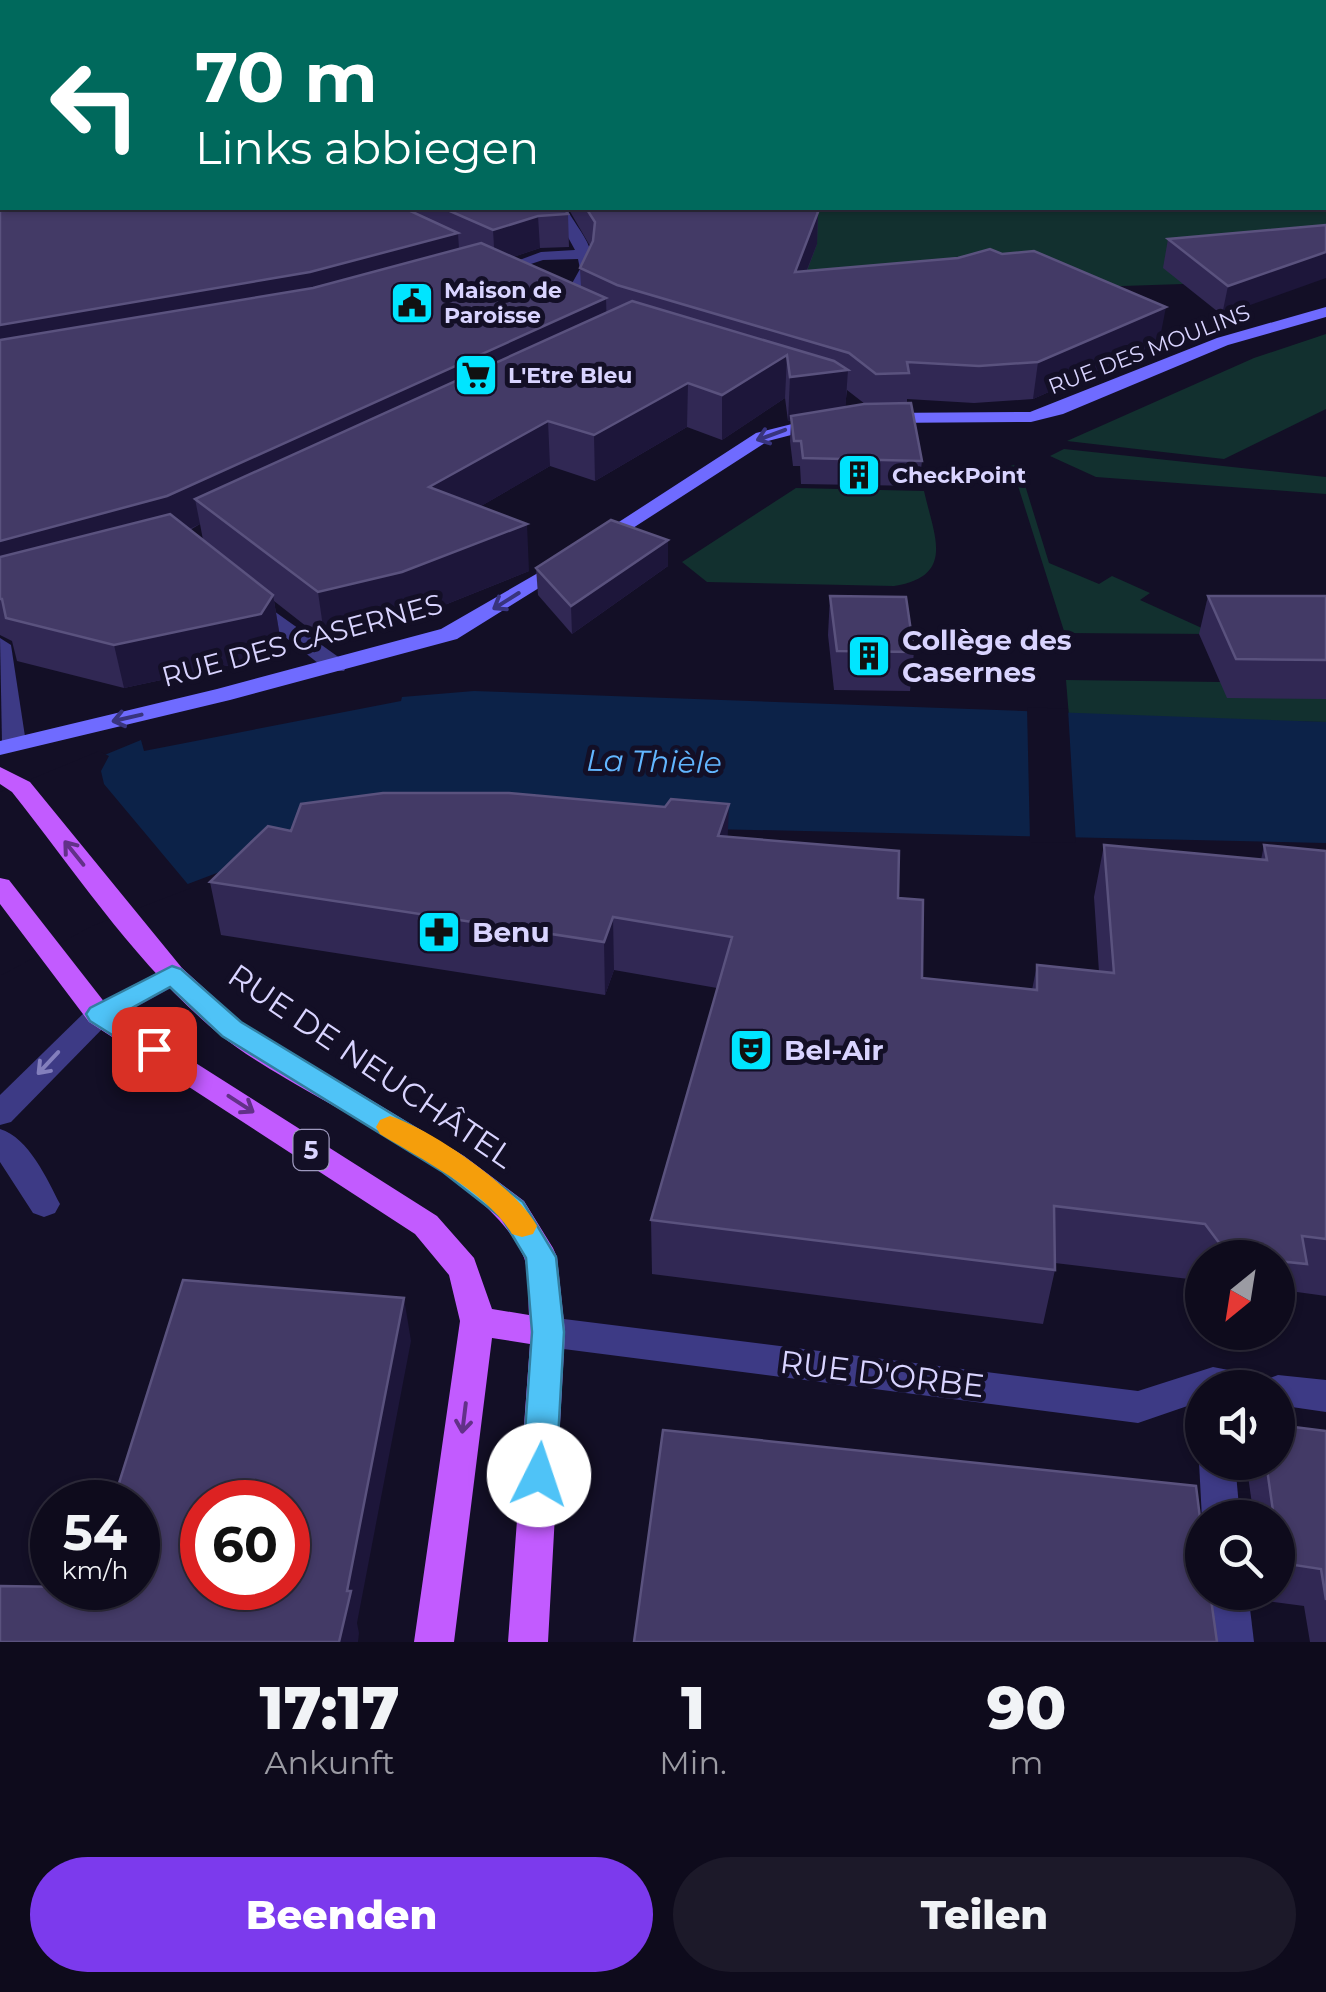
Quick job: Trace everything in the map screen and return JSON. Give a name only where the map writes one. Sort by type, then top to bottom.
[{"type":"main road","name":"RUE DE NEUCHÂTEL","points":[[7,778],[172,975],[231,1029],[453,1165],[513,1210],[541,1257],[548,1332],[528,1642]]},
{"type":"main road","name":"5","points":[[0,886],[99,1014],[426,1226],[456,1254],[474,1289],[476,1321],[434,1642]]},
{"type":"main road","points":[[476,1321],[548,1332]]},
{"type":"street","points":[[560,210],[585,254],[587,269],[568,305]]},
{"type":"street","points":[[469,272],[540,256],[585,254]]},
{"type":"street","points":[[491,269],[524,285]]},
{"type":"street","name":"RUE DES MOULINS","points":[[866,418],[1031,417],[1057,410],[1205,347],[1290,319],[1326,312]]},
{"type":"street","name":"RUE DES CASERNES","points":[[7,745],[336,666],[448,634],[502,605],[729,455],[762,437],[832,420]]},
{"type":"street","points":[[243,593],[336,666]]},
{"type":"street","points":[[0,645],[7,745]]},
{"type":"street","points":[[0,1114],[67,1042],[99,1014],[172,975]]},
{"type":"street","points":[[0,1141],[19,1162],[44,1204]]},
{"type":"street","name":"RUE D'ORBE","points":[[548,1332],[1138,1407],[1185,1393]]},
{"type":"street","points":[[1295,1392],[1326,1396]]},
{"type":"street","points":[[1230,1610],[1234,1642]]},
{"type":"green space","points":[[758,210],[1326,210],[1326,252],[1183,284],[764,298]]},
{"type":"green space","points":[[1326,334],[1326,409],[1224,459],[1067,441],[1254,358]]},
{"type":"green space","points":[[1064,449],[1326,477],[1326,494],[1096,477],[1050,456]]},
{"type":"green space","points":[[1014,465],[1020,469],[1049,563],[1099,584],[1112,576],[1150,593],[1140,600],[1215,634],[1061,633],[1064,631],[1013,470],[1007,467]]},
{"type":"green space","points":[[796,488],[924,491],[935,538],[933,563],[914,581],[894,586],[707,582],[682,562]]},
{"type":"green space","points":[[1066,680],[1220,682],[1326,699],[1326,722],[1069,717]]},
{"type":"water","name":"La Thièle","points":[[474,691],[1326,722],[1326,843],[496,824],[238,865],[90,921],[0,798],[141,740],[144,751],[401,701],[402,697]]},
{"type":"pier","points":[[1027,707],[1068,709],[1076,843],[1030,842]]},
{"type":"pier","points":[[99,751],[109,756],[101,771],[104,784],[191,888],[92,926],[0,976],[0,792]]},
{"type":"building","points":[[0,210],[408,210],[458,233],[310,272],[0,325]]},
{"type":"building","points":[[448,210],[565,210],[568,214],[538,216],[493,230]]},
{"type":"building","points":[[587,210],[815,210],[818,212],[795,272],[958,258],[990,249],[1002,254],[1034,251],[1166,307],[1038,362],[979,366],[907,362],[909,373],[876,374],[849,353],[617,285],[580,268],[593,241],[595,222]]},
{"type":"building","points":[[1326,225],[1326,252],[1228,286],[1168,239]]},
{"type":"building","points":[[481,243],[606,298],[167,496],[0,541],[0,340],[313,288]]},
{"type":"building","points":[[632,301],[834,361],[848,370],[790,377],[787,355],[722,395],[688,383],[594,435],[548,421],[429,487],[527,524],[402,572],[318,592],[195,499]]},
{"type":"building","points":[[911,403],[922,461],[803,458],[801,441],[794,441],[791,416],[864,404]]},
{"type":"building","points":[[170,514],[273,595],[261,614],[114,645],[6,618],[0,599],[0,557]]},
{"type":"building","points":[[611,520],[668,540],[571,606],[536,568]]},
{"type":"building","points":[[830,596],[906,597],[914,652],[837,651]]},
{"type":"building","points":[[1208,596],[1326,596],[1326,660],[1236,659]]},
{"type":"building","points":[[383,793],[509,793],[665,807],[671,799],[729,804],[718,836],[899,851],[898,898],[923,900],[922,978],[1037,990],[1037,965],[1114,973],[1104,845],[1267,860],[1264,845],[1326,851],[1326,1239],[1302,1236],[1307,1264],[1295,1263],[1295,1240],[1217,1240],[1205,1224],[1054,1206],[1055,1270],[651,1220],[732,937],[613,917],[604,942],[210,882],[268,826],[291,831],[301,804]]},
{"type":"building","points":[[183,1280],[404,1298],[339,1642],[0,1642],[0,1586],[30,1586],[30,1610],[160,1610],[160,1480],[120,1480]]},
{"type":"building","points":[[1295,1427],[1326,1431],[1326,1600],[1321,1569],[1295,1565],[1295,1500],[1271,1500],[1269,1480],[1295,1480]]},
{"type":"building","points":[[663,1430],[1196,1486],[1198,1500],[1185,1500],[1185,1610],[1213,1610],[1217,1642],[634,1642]]},
{"type":"slow traffic","points":[[390,1127],[453,1165],[513,1210],[522,1226]]},
{"type":"place","name":"Maison de Paroisse","points":[[412,303]]},
{"type":"place","name":"L'Etre Bleu","points":[[476,375]]},
{"type":"place","name":"CheckPoint","points":[[859,475]]},
{"type":"place","name":"Collège des Casernes","points":[[869,656]]},
{"type":"place","name":"Benu","points":[[439,932]]},
{"type":"place","name":"Bel-Air","points":[[751,1050]]},
{"type":"route","points":[[154,1049],[99,1014],[172,975],[231,1029],[453,1165],[513,1210],[541,1257],[548,1332],[539,1475]]}]
